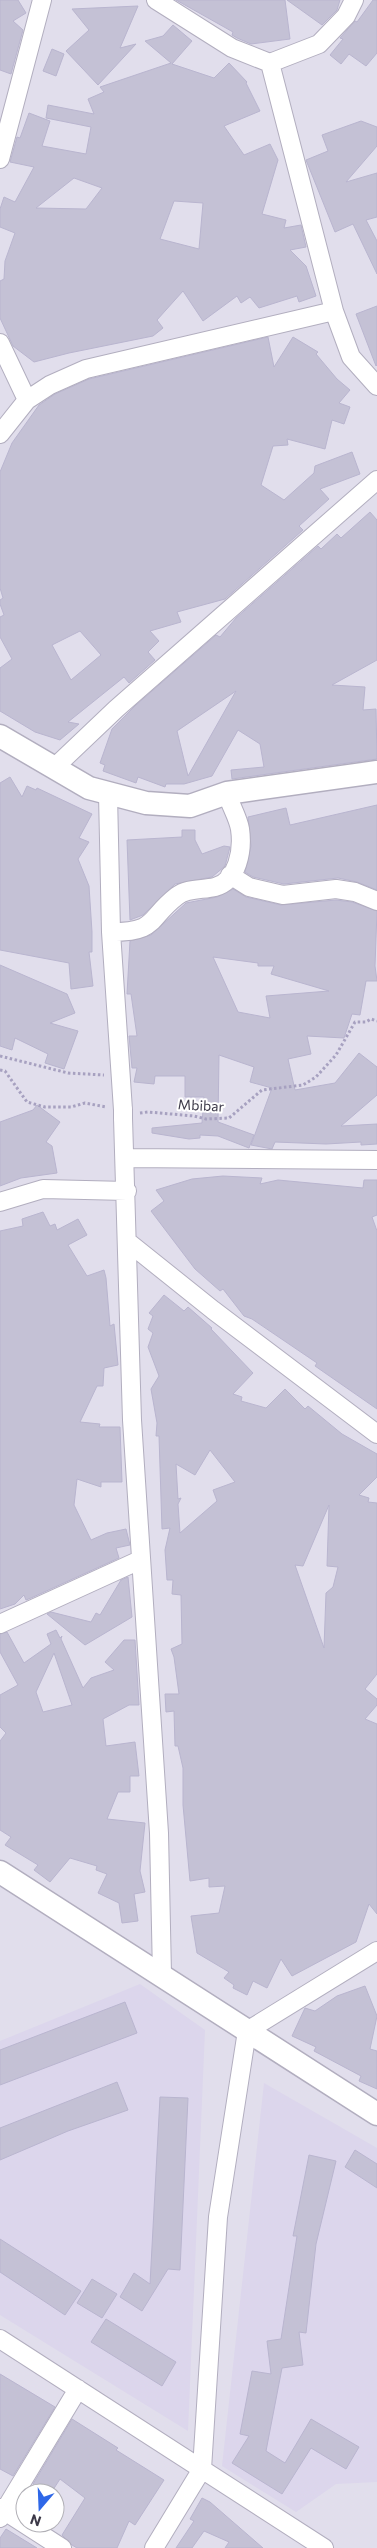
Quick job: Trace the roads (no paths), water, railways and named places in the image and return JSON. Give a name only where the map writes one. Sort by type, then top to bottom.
[{"type":"street","points":[[0,160],[42,0]]},
{"type":"street","points":[[156,0],[232,48],[270,63],[319,44],[346,16],[354,0]]},
{"type":"street","points":[[270,63],[334,311],[351,356],[377,386]]},
{"type":"street","points":[[0,434],[27,400],[50,385],[86,369],[334,311]]},
{"type":"street","points":[[0,343],[27,400]]},
{"type":"street","points":[[55,767],[116,709],[377,480]]},
{"type":"street","points":[[0,736],[89,788],[146,803],[190,806],[227,792],[377,772]]},
{"type":"street","points":[[111,932],[130,932],[147,928],[179,894],[216,887],[226,882],[238,864],[240,842],[240,828],[227,792]]},
{"type":"street","points":[[108,794],[111,932],[126,1158],[132,1420],[159,1833],[162,1975]]},
{"type":"street","points":[[230,875],[249,887],[283,895],[336,890],[355,892],[377,902]]},
{"type":"street","points":[[126,1158],[377,1160]]},
{"type":"street","points":[[0,1202],[43,1189],[126,1191]]},
{"type":"street","points":[[128,1242],[228,1322],[377,1434]]},
{"type":"street","points":[[0,1624],[140,1560]]},
{"type":"street","points":[[0,1872],[377,2114]]},
{"type":"street","points":[[154,2548],[202,2469],[218,2217],[247,2031],[377,1951]]},
{"type":"street","points":[[0,2339],[319,2547]]},
{"type":"street","points":[[62,2548],[1,2512],[78,2389]]}]
